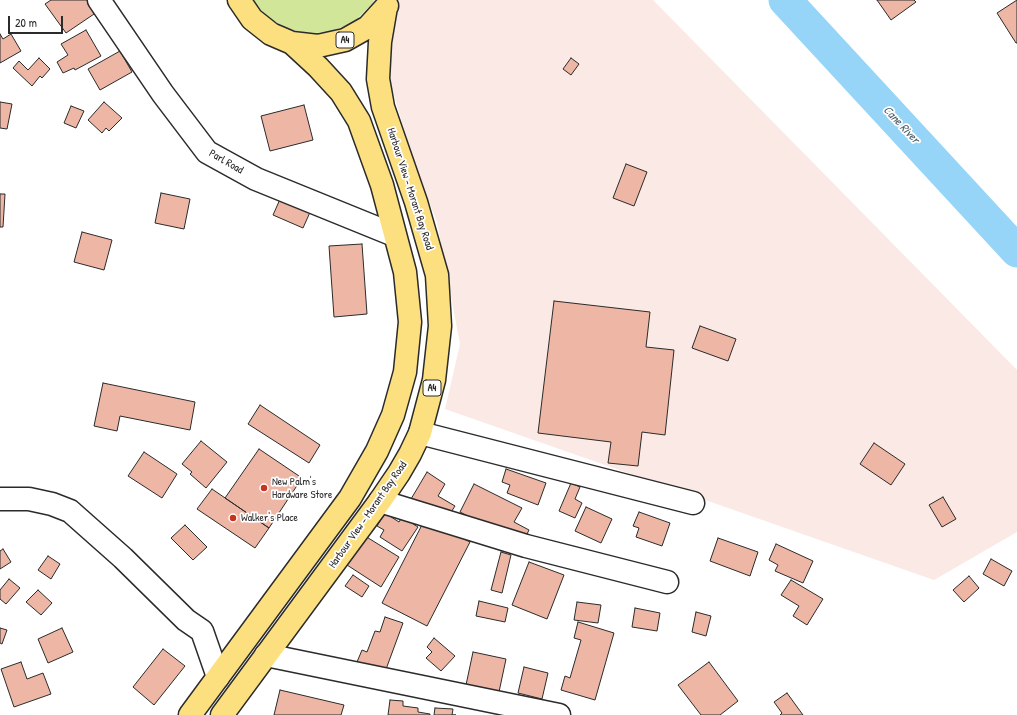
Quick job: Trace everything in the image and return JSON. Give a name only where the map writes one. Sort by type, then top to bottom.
[{"type":"highway","name":"A4","points":[[238,0],[252,19],[271,34],[292,43],[318,46],[345,40],[368,27],[388,4]]},
{"type":"highway","name":"Harbour View - Morant Bay Road","points":[[222,715],[380,501],[410,454],[420,433],[434,380],[440,326],[437,275],[416,202],[383,107],[378,79],[380,42],[388,4]]},
{"type":"highway","name":"A4","points":[[190,715],[350,498],[377,451],[393,415],[405,372],[410,322],[406,272],[394,234],[382,185],[359,121],[341,92],[318,67],[292,43]]},
{"type":"street","name":"Parl Road","points":[[99,0],[163,94],[207,152],[256,179],[394,234]]},
{"type":"street","points":[[420,433],[693,503]]},
{"type":"street","points":[[0,500],[29,499],[52,504],[70,511],[123,558],[186,620],[202,631],[218,677]]},
{"type":"street","points":[[380,501],[526,546],[667,582]]},
{"type":"street","points":[[266,655],[559,715]]},
{"type":"shaded area","points":[[366,0],[653,0],[1017,370],[1017,532],[934,580],[445,409],[460,344],[437,222],[414,163]]},
{"type":"green space","points":[[253,0],[374,0],[372,4],[355,21],[333,31],[309,34],[286,28],[266,16]]},
{"type":"building","points":[[51,0],[89,0],[97,12],[66,33],[45,4]]},
{"type":"building","points":[[877,0],[914,0],[916,2],[891,20]]},
{"type":"building","points":[[1017,0],[1017,43],[1016,43],[997,13]]},
{"type":"building","points":[[86,30],[101,56],[75,70],[74,68],[63,73],[57,62],[68,55],[61,44]]},
{"type":"building","points":[[0,34],[3,39],[11,34],[21,51],[0,63]]},
{"type":"building","points":[[120,51],[132,72],[100,90],[88,69]]},
{"type":"building","points":[[39,58],[50,69],[42,78],[40,76],[32,86],[13,68],[19,61],[28,70]]},
{"type":"building","points":[[571,58],[579,64],[571,75],[563,69]]},
{"type":"building","points":[[0,102],[12,104],[7,129],[0,128]]},
{"type":"building","points":[[104,102],[122,118],[109,131],[106,128],[102,133],[88,120]]},
{"type":"building","points":[[304,105],[313,140],[270,151],[261,116]]},
{"type":"building","points":[[71,106],[84,111],[76,128],[64,123]]},
{"type":"building","points":[[626,164],[647,172],[634,206],[613,198]]},
{"type":"building","points":[[161,193],[190,199],[184,229],[155,223]]},
{"type":"building","points":[[0,194],[5,194],[3,227],[0,227]]},
{"type":"building","points":[[281,197],[311,210],[303,228],[273,215]]},
{"type":"building","points":[[82,232],[112,240],[104,270],[74,262]]},
{"type":"building","points":[[362,244],[367,314],[334,317],[329,246]]},
{"type":"building","points":[[554,301],[650,312],[646,347],[674,350],[665,435],[642,432],[638,466],[608,463],[611,442],[538,433]]},
{"type":"building","points":[[700,326],[736,339],[728,361],[692,348]]},
{"type":"building","points":[[103,383],[195,402],[190,430],[120,416],[117,431],[94,426]]},
{"type":"building","points":[[260,405],[320,445],[309,463],[248,424]]},
{"type":"building","points":[[201,441],[227,462],[206,488],[190,474],[192,472],[182,464]]},
{"type":"building","points":[[874,443],[905,464],[891,485],[860,464]]},
{"type":"building","name":"New Palm's Hardware Store","points":[[259,449],[302,478],[269,528],[225,498]]},
{"type":"building","points":[[144,452],[177,474],[162,498],[128,476]]},
{"type":"building","points":[[506,469],[546,483],[538,505],[507,493],[510,485],[502,482]]},
{"type":"building","points":[[427,472],[445,484],[438,496],[455,506],[446,520],[411,499]]},
{"type":"building","points":[[571,483],[580,487],[575,499],[582,503],[575,518],[559,511]]},
{"type":"building","points":[[474,484],[522,508],[514,522],[529,530],[522,544],[460,512]]},
{"type":"building","name":"Walker's Place","points":[[212,489],[269,528],[255,548],[197,509]]},
{"type":"building","points":[[943,497],[956,519],[942,527],[929,505]]},
{"type":"building","points":[[586,507],[612,519],[601,543],[575,531]]},
{"type":"building","points":[[639,512],[670,523],[662,546],[636,537],[639,528],[633,526]]},
{"type":"building","points":[[385,513],[399,522],[402,517],[418,527],[402,551],[380,537],[384,530],[377,526]]},
{"type":"building","points":[[425,519],[470,542],[427,626],[382,603]]},
{"type":"building","points":[[185,525],[207,547],[193,560],[171,538]]},
{"type":"building","points":[[365,536],[399,557],[381,587],[347,565]]},
{"type":"building","points":[[718,538],[758,552],[750,576],[710,561]]},
{"type":"building","points":[[776,544],[813,561],[803,583],[775,571],[778,565],[769,560]]},
{"type":"building","points":[[3,549],[11,562],[0,569],[0,551]]},
{"type":"building","points":[[501,552],[511,555],[502,593],[491,590]]},
{"type":"building","points":[[48,556],[60,564],[51,579],[38,570]]},
{"type":"building","points":[[991,559],[1012,571],[1004,586],[983,574]]},
{"type":"building","points":[[529,562],[564,575],[547,619],[512,605]]},
{"type":"building","points":[[353,575],[369,586],[362,597],[345,586]]},
{"type":"building","points":[[969,576],[979,588],[964,602],[953,590]]},
{"type":"building","points":[[9,579],[20,588],[6,604],[0,599],[0,590]]},
{"type":"building","points":[[791,580],[823,599],[807,625],[793,616],[799,606],[781,595]]},
{"type":"building","points":[[38,590],[52,603],[41,615],[26,602]]},
{"type":"building","points":[[479,601],[508,608],[505,622],[476,616]]},
{"type":"building","points":[[577,602],[601,605],[598,623],[574,620]]},
{"type":"building","points":[[635,608],[660,613],[657,631],[632,627]]},
{"type":"building","points":[[696,612],[711,616],[706,636],[692,632]]},
{"type":"building","points":[[385,617],[403,623],[385,672],[357,662],[362,650],[367,652],[375,631],[380,632]]},
{"type":"building","points":[[578,622],[614,633],[595,700],[561,690],[565,676],[570,678],[581,640],[574,638]]},
{"type":"building","points":[[0,628],[7,630],[2,644],[0,643]]},
{"type":"building","points":[[62,628],[73,652],[48,663],[38,639]]},
{"type":"building","points":[[434,638],[455,656],[441,671],[426,658],[432,652],[427,647]]},
{"type":"building","points":[[163,649],[185,666],[154,705],[133,687]]},
{"type":"building","points":[[473,652],[506,659],[499,692],[466,685]]},
{"type":"building","points":[[21,662],[27,679],[43,673],[51,694],[14,707],[1,669]]},
{"type":"building","points":[[709,662],[738,701],[720,715],[701,715],[678,685]]},
{"type":"building","points":[[524,667],[548,673],[542,699],[518,693]]},
{"type":"building","points":[[280,690],[344,705],[341,715],[274,715]]},
{"type":"building","points":[[787,693],[803,715],[780,715],[782,713],[774,702]]},
{"type":"building","points":[[390,700],[403,701],[403,706],[418,708],[418,712],[430,715],[388,715]]},
{"type":"building","points":[[435,708],[453,709],[452,715],[434,715]]},
{"type":"waterway","name":"Cane River","points":[[785,0],[1017,251]]},
{"type":"place","name":"New Palm's Hardware Store","points":[[264,488]]},
{"type":"place","name":"Walker's Place","points":[[233,518]]}]
